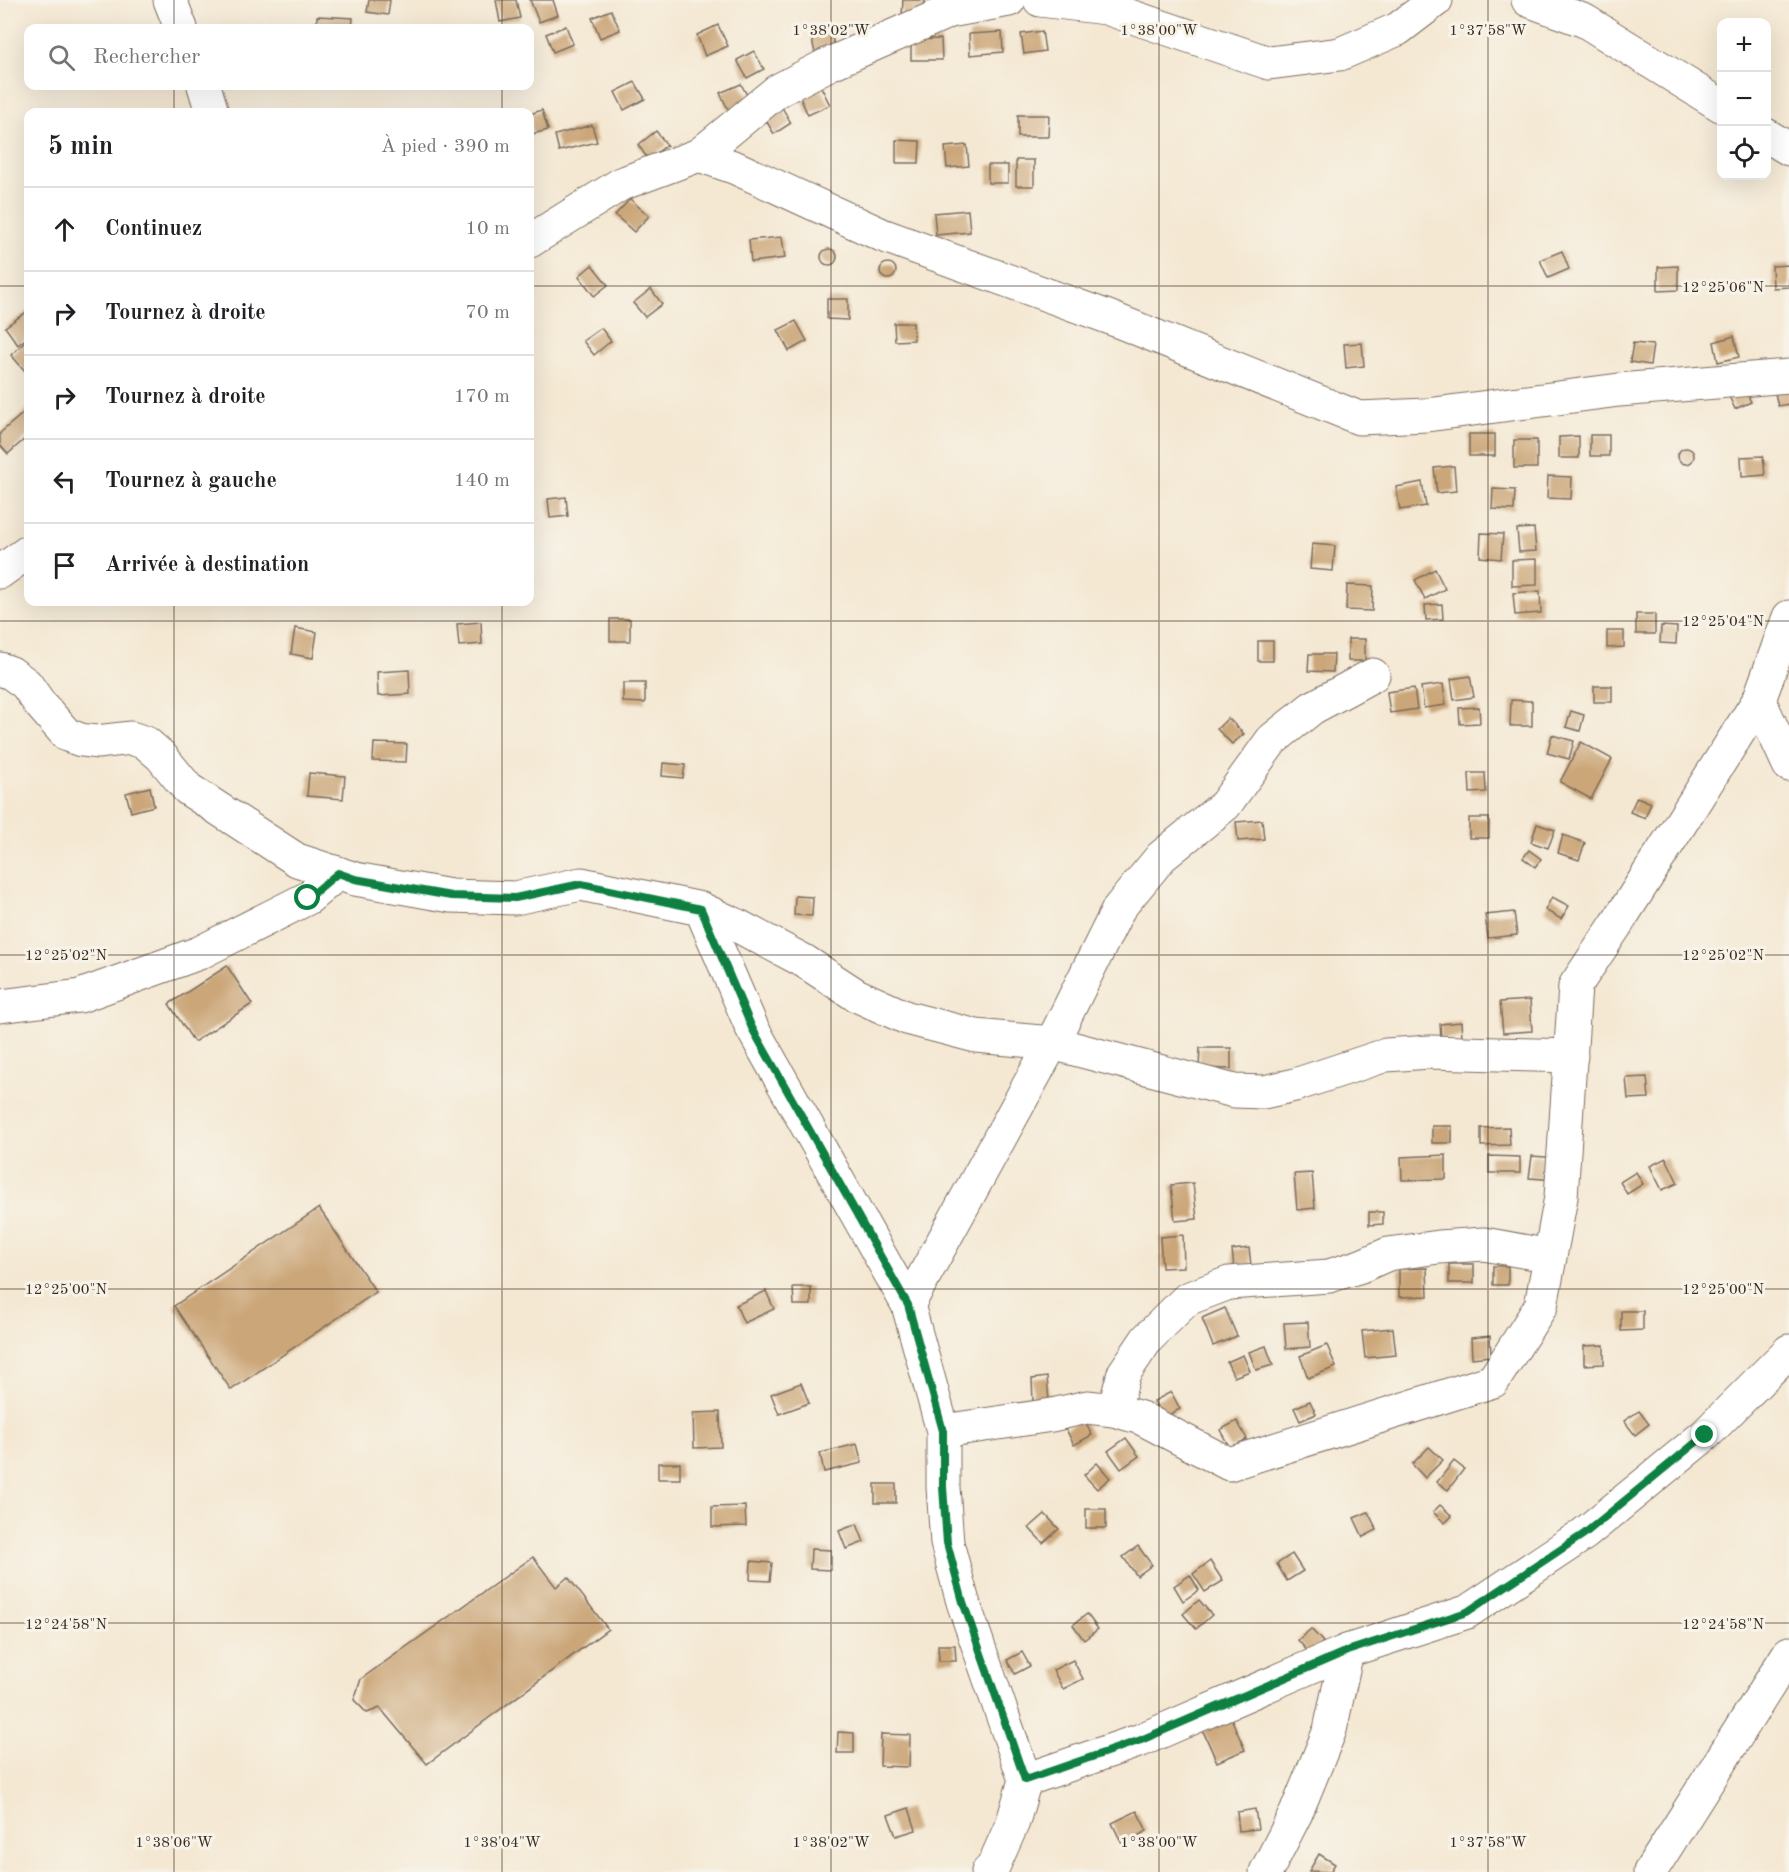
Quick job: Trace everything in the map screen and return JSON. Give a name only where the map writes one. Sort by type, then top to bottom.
[{"type":"street","points":[[171,0],[180,24]]},
{"type":"street","points":[[534,238],[621,184],[699,155],[777,91],[827,65],[949,5],[1009,0]]},
{"type":"street","points":[[1040,0],[1106,8],[1269,63],[1340,54],[1398,29],[1436,0]]},
{"type":"street","points":[[1528,0],[1585,21],[1717,103]]},
{"type":"street","points":[[205,90],[211,108]]},
{"type":"street","points":[[1771,138],[1789,149]]},
{"type":"street","points":[[699,155],[736,168],[882,235],[1108,317],[1359,418],[1427,415],[1619,390],[1789,376]]},
{"type":"street","points":[[0,572],[24,555]]},
{"type":"street","points":[[943,1431],[1087,1407],[1114,1410],[1141,1418],[1229,1464],[1493,1381],[1541,1306],[1561,1197],[1575,986],[1759,700],[1789,617]]},
{"type":"street","points":[[0,669],[11,673],[26,684],[67,735],[98,742],[131,738],[146,743],[161,756],[188,789],[297,860],[355,879],[451,896],[515,898],[581,884],[701,909],[804,961],[856,995],[907,1018],[976,1036],[1052,1043],[1234,1091],[1264,1092],[1295,1085],[1386,1055],[1430,1053],[1571,1056]]},
{"type":"street","points":[[908,1305],[1052,1043],[1119,908],[1161,857],[1225,805],[1272,740],[1312,708],[1373,675]]},
{"type":"street","points":[[1759,700],[1789,765]]},
{"type":"street","points":[[0,1006],[80,996],[199,953],[308,898],[338,873]]},
{"type":"street","points":[[701,909],[752,1028],[908,1305],[943,1431],[943,1487],[947,1543],[963,1602],[1025,1780],[1013,1822],[993,1867],[988,1872]]},
{"type":"street","points":[[1114,1410],[1124,1373],[1147,1340],[1187,1299],[1229,1283],[1329,1276],[1361,1266],[1388,1254],[1439,1247],[1484,1244],[1551,1256]]},
{"type":"street","points":[[1025,1780],[1141,1740],[1347,1651],[1467,1612],[1584,1534],[1705,1435],[1789,1351]]},
{"type":"street","points":[[1266,1872],[1296,1813],[1330,1730],[1347,1651]]},
{"type":"street","points":[[1650,1872],[1789,1653]]},
{"type":"building","points":[[369,0],[390,0],[388,15],[367,12]]},
{"type":"building","points":[[496,0],[516,0],[520,18],[500,22]]},
{"type":"building","points":[[530,0],[553,0],[558,15],[539,22]]},
{"type":"building","points":[[903,0],[925,0],[924,18],[902,16]]},
{"type":"building","points":[[611,10],[620,30],[600,38],[592,18]]},
{"type":"building","points":[[317,16],[353,18],[352,24],[317,24]]},
{"type":"building","points":[[718,25],[728,46],[705,56],[697,35]]},
{"type":"building","points":[[566,26],[573,44],[553,52],[546,34]]},
{"type":"building","points":[[830,30],[835,48],[815,53],[811,35]]},
{"type":"building","points":[[1042,31],[1045,51],[1024,54],[1021,34]]},
{"type":"building","points":[[1002,32],[1003,52],[970,55],[969,34]]},
{"type":"building","points":[[941,39],[942,60],[911,60],[911,40]]},
{"type":"building","points":[[754,51],[764,69],[747,78],[737,60]]},
{"type":"building","points":[[635,82],[645,99],[624,110],[615,92]]},
{"type":"building","points":[[741,84],[749,99],[728,109],[720,93]]},
{"type":"building","points":[[820,85],[830,105],[808,115],[799,95]]},
{"type":"building","points":[[779,102],[791,123],[774,134],[761,112]]},
{"type":"building","points":[[542,110],[548,130],[534,134],[534,113]]},
{"type":"building","points":[[1018,115],[1049,115],[1048,137],[1018,137]]},
{"type":"building","points":[[592,125],[597,142],[559,151],[555,135]]},
{"type":"building","points":[[656,131],[667,145],[648,159],[638,145]]},
{"type":"building","points":[[896,140],[920,141],[919,163],[896,163]]},
{"type":"building","points":[[967,145],[969,166],[947,168],[945,147]]},
{"type":"building","points":[[1016,160],[1034,160],[1034,186],[1016,186]]},
{"type":"building","points":[[988,165],[1008,165],[1008,183],[988,183]]},
{"type":"building","points":[[630,199],[649,216],[634,232],[615,215]]},
{"type":"building","points":[[968,210],[970,232],[936,235],[934,213]]},
{"type":"building","points":[[782,237],[785,258],[751,262],[749,240]]},
{"type":"building","points":[[826,249],[832,249],[837,257],[835,263],[826,265],[821,260],[821,254]]},
{"type":"building","points":[[1562,251],[1569,269],[1548,278],[1540,260]]},
{"type":"building","points":[[885,263],[891,263],[896,271],[894,277],[885,279],[880,274],[880,268]]},
{"type":"building","points":[[592,265],[608,285],[594,296],[579,276]]},
{"type":"building","points":[[1789,265],[1789,287],[1773,288],[1772,266]]},
{"type":"building","points":[[1678,266],[1678,290],[1658,291],[1658,267]]},
{"type":"building","points":[[651,289],[662,304],[645,317],[633,303]]},
{"type":"building","points":[[827,299],[848,299],[848,320],[827,319]]},
{"type":"building","points":[[24,314],[24,340],[18,345],[5,327]]},
{"type":"building","points":[[796,321],[807,341],[789,351],[778,330]]},
{"type":"building","points":[[894,323],[913,323],[914,340],[895,341]]},
{"type":"building","points":[[601,328],[611,341],[594,355],[583,341]]},
{"type":"building","points":[[1734,336],[1739,357],[1718,362],[1714,342]]},
{"type":"building","points":[[24,343],[24,370],[11,355]]},
{"type":"building","points":[[1362,343],[1364,366],[1346,368],[1344,344]]},
{"type":"building","points":[[1633,343],[1653,345],[1650,365],[1630,362]]},
{"type":"building","points":[[1789,381],[1789,404],[1778,406],[1773,385]]},
{"type":"building","points":[[1743,385],[1751,402],[1735,409],[1727,392]]},
{"type":"building","points":[[24,412],[24,440],[8,454],[0,445],[0,433]]},
{"type":"building","points":[[1469,434],[1495,434],[1495,456],[1469,456]]},
{"type":"building","points":[[1590,435],[1609,435],[1609,456],[1590,456]]},
{"type":"building","points":[[1579,436],[1579,458],[1559,458],[1559,437]]},
{"type":"building","points":[[1514,440],[1537,440],[1537,468],[1514,468]]},
{"type":"building","points":[[1683,448],[1689,448],[1694,456],[1692,462],[1683,464],[1678,459],[1678,453]]},
{"type":"building","points":[[1763,456],[1765,475],[1742,477],[1741,457]]},
{"type":"building","points":[[1454,466],[1456,491],[1437,493],[1434,468]]},
{"type":"building","points":[[1548,476],[1572,477],[1571,499],[1547,498]]},
{"type":"building","points":[[1422,482],[1426,506],[1400,510],[1396,487]]},
{"type":"building","points":[[1493,489],[1515,490],[1514,510],[1492,509]]},
{"type":"building","points":[[566,497],[568,516],[550,518],[548,499]]},
{"type":"building","points":[[1534,528],[1536,551],[1519,552],[1517,529]]},
{"type":"building","points":[[1481,533],[1503,534],[1501,559],[1480,557]]},
{"type":"building","points":[[1312,544],[1335,546],[1333,571],[1310,569]]},
{"type":"building","points":[[1537,559],[1537,585],[1512,586],[1512,560]]},
{"type":"building","points":[[1435,569],[1445,589],[1425,599],[1415,580]]},
{"type":"building","points":[[1347,585],[1373,586],[1372,611],[1346,610]]},
{"type":"building","points":[[1540,591],[1541,613],[1515,615],[1513,593]]},
{"type":"building","points":[[1442,604],[1443,619],[1426,620],[1425,605]]},
{"type":"building","points":[[1636,614],[1655,614],[1655,634],[1636,634]]},
{"type":"building","points":[[610,619],[630,619],[630,641],[610,641]]},
{"type":"building","points":[[481,622],[482,644],[459,646],[457,624]]},
{"type":"building","points":[[1661,626],[1677,627],[1676,644],[1660,643]]},
{"type":"building","points":[[295,628],[317,632],[313,658],[291,654]]},
{"type":"building","points":[[1607,631],[1624,631],[1624,647],[1607,648]]},
{"type":"building","points":[[1348,639],[1365,639],[1365,661],[1348,661]]},
{"type":"building","points":[[1258,641],[1273,641],[1273,661],[1258,661]]},
{"type":"building","points":[[1309,654],[1334,654],[1333,672],[1308,671]]},
{"type":"building","points":[[409,670],[410,694],[378,696],[377,672]]},
{"type":"building","points":[[1470,676],[1474,697],[1454,700],[1451,679]]},
{"type":"building","points":[[623,683],[645,683],[645,703],[623,702]]},
{"type":"building","points":[[1443,684],[1446,705],[1424,708],[1421,687]]},
{"type":"building","points":[[1594,686],[1612,686],[1612,702],[1594,702]]},
{"type":"building","points":[[1414,688],[1417,709],[1390,713],[1387,692]]},
{"type":"building","points":[[1511,700],[1532,701],[1532,726],[1510,726]]},
{"type":"building","points":[[1479,707],[1480,723],[1460,724],[1459,708]]},
{"type":"building","points":[[1571,711],[1584,715],[1580,731],[1566,727]]},
{"type":"building","points":[[1228,718],[1244,734],[1232,744],[1217,729]]},
{"type":"building","points":[[1552,735],[1574,741],[1569,759],[1547,753]]},
{"type":"building","points":[[1581,742],[1612,759],[1591,799],[1560,782]]},
{"type":"building","points":[[374,743],[407,744],[406,762],[373,761]]},
{"type":"building","points":[[663,763],[685,765],[683,778],[662,776]]},
{"type":"building","points":[[309,773],[345,776],[343,799],[307,796]]},
{"type":"building","points":[[1469,773],[1485,773],[1486,792],[1470,793]]},
{"type":"building","points":[[150,787],[154,806],[131,812],[126,793]]},
{"type":"building","points":[[1637,797],[1651,803],[1645,818],[1630,812]]},
{"type":"building","points":[[1469,818],[1489,818],[1489,838],[1469,838]]},
{"type":"building","points":[[1262,820],[1264,839],[1238,841],[1236,822]]},
{"type":"building","points":[[1537,824],[1555,830],[1548,848],[1531,842]]},
{"type":"building","points":[[1563,835],[1585,843],[1579,860],[1558,853]]},
{"type":"building","points":[[1529,850],[1541,859],[1535,867],[1523,858]]},
{"type":"building","points":[[795,896],[813,897],[812,916],[794,915]]},
{"type":"building","points":[[1552,897],[1569,906],[1561,919],[1545,910]]},
{"type":"building","points":[[1514,912],[1517,935],[1488,938],[1485,915]]},
{"type":"building","points":[[227,966],[252,1004],[194,1042],[169,1004]]},
{"type":"building","points":[[1530,1000],[1532,1031],[1503,1033],[1500,1002]]},
{"type":"building","points":[[1461,1022],[1462,1037],[1441,1039],[1440,1024]]},
{"type":"building","points":[[1200,1048],[1231,1048],[1231,1069],[1199,1068]]},
{"type":"building","points":[[1647,1077],[1649,1098],[1628,1099],[1626,1078]]},
{"type":"building","points":[[1432,1126],[1452,1126],[1452,1143],[1432,1143]]},
{"type":"building","points":[[1509,1127],[1510,1145],[1481,1146],[1481,1128]]},
{"type":"building","points":[[1446,1155],[1446,1179],[1402,1180],[1401,1157]]},
{"type":"building","points":[[1489,1156],[1520,1157],[1520,1173],[1489,1173]]},
{"type":"building","points":[[1532,1156],[1558,1158],[1556,1180],[1529,1178]]},
{"type":"building","points":[[1666,1158],[1678,1183],[1662,1190],[1650,1166]]},
{"type":"building","points":[[1636,1172],[1643,1184],[1627,1194],[1620,1182]]},
{"type":"building","points":[[1312,1173],[1315,1208],[1297,1210],[1294,1174]]},
{"type":"building","points":[[1193,1183],[1197,1219],[1175,1221],[1171,1185]]},
{"type":"building","points":[[319,1208],[376,1292],[231,1390],[174,1306]]},
{"type":"building","points":[[1369,1212],[1383,1212],[1383,1224],[1369,1225]]},
{"type":"building","points":[[1183,1235],[1184,1267],[1162,1268],[1160,1237]]},
{"type":"building","points":[[1249,1248],[1251,1265],[1234,1267],[1232,1250]]},
{"type":"building","points":[[1449,1264],[1474,1264],[1474,1283],[1449,1283]]},
{"type":"building","points":[[1493,1266],[1508,1266],[1508,1285],[1493,1285]]},
{"type":"building","points":[[1427,1268],[1428,1296],[1399,1297],[1399,1269]]},
{"type":"building","points":[[793,1287],[811,1287],[811,1305],[794,1305]]},
{"type":"building","points":[[766,1291],[774,1309],[744,1323],[736,1305]]},
{"type":"building","points":[[1225,1308],[1237,1336],[1213,1346],[1202,1318]]},
{"type":"building","points":[[1621,1311],[1643,1311],[1643,1330],[1621,1331]]},
{"type":"building","points":[[1308,1322],[1310,1347],[1286,1349],[1284,1323]]},
{"type":"building","points":[[1393,1328],[1396,1355],[1365,1358],[1362,1331]]},
{"type":"building","points":[[1490,1336],[1491,1356],[1472,1358],[1471,1338]]},
{"type":"building","points":[[1327,1345],[1336,1367],[1308,1378],[1300,1356]]},
{"type":"building","points":[[1604,1345],[1604,1364],[1584,1365],[1584,1346]]},
{"type":"building","points":[[1266,1346],[1273,1365],[1256,1370],[1249,1352]]},
{"type":"building","points":[[1243,1355],[1250,1371],[1234,1377],[1227,1362]]},
{"type":"building","points":[[1047,1377],[1049,1401],[1033,1402],[1032,1379]]},
{"type":"building","points":[[801,1383],[809,1403],[779,1414],[771,1394]]},
{"type":"building","points":[[1171,1392],[1180,1409],[1163,1418],[1154,1401]]},
{"type":"building","points":[[1310,1401],[1316,1414],[1300,1421],[1294,1408]]},
{"type":"building","points":[[1639,1411],[1649,1424],[1635,1435],[1624,1421]]},
{"type":"building","points":[[720,1412],[721,1447],[694,1448],[693,1413]]},
{"type":"building","points":[[1083,1419],[1092,1435],[1074,1445],[1066,1429]]},
{"type":"building","points":[[1237,1421],[1247,1439],[1230,1448],[1220,1430]]},
{"type":"building","points":[[1126,1438],[1139,1456],[1121,1469],[1108,1451]]},
{"type":"building","points":[[857,1444],[862,1463],[824,1472],[820,1453]]},
{"type":"building","points":[[1429,1447],[1443,1460],[1425,1478],[1412,1464]]},
{"type":"building","points":[[1454,1461],[1464,1469],[1448,1490],[1437,1482]]},
{"type":"building","points":[[658,1463],[680,1463],[680,1479],[658,1479]]},
{"type":"building","points":[[1097,1463],[1110,1478],[1097,1489],[1084,1475]]},
{"type":"building","points":[[875,1484],[896,1484],[896,1503],[875,1503]]},
{"type":"building","points":[[1440,1505],[1452,1516],[1445,1523],[1433,1512]]},
{"type":"building","points":[[745,1506],[746,1526],[712,1527],[712,1507]]},
{"type":"building","points":[[1086,1509],[1106,1509],[1106,1528],[1086,1528]]},
{"type":"building","points":[[1368,1512],[1377,1530],[1363,1537],[1354,1518]]},
{"type":"building","points":[[1045,1514],[1059,1529],[1043,1543],[1029,1528]]},
{"type":"building","points":[[857,1524],[864,1542],[846,1549],[839,1531]]},
{"type":"building","points":[[1138,1546],[1152,1565],[1137,1576],[1123,1557]]},
{"type":"building","points":[[811,1549],[831,1550],[831,1570],[810,1569]]},
{"type":"building","points":[[1292,1554],[1303,1571],[1287,1581],[1277,1564]]},
{"type":"building","points":[[533,1557],[556,1587],[568,1577],[608,1629],[427,1764],[380,1708],[367,1713],[354,1700],[361,1679]]},
{"type":"building","points":[[751,1561],[772,1563],[770,1581],[750,1580]]},
{"type":"building","points":[[1210,1561],[1223,1581],[1205,1592],[1193,1574]]},
{"type":"building","points":[[1190,1575],[1199,1590],[1183,1601],[1174,1586]]},
{"type":"building","points":[[1199,1600],[1212,1615],[1196,1629],[1183,1614]]},
{"type":"building","points":[[1087,1614],[1098,1629],[1084,1640],[1073,1625]]},
{"type":"building","points":[[1311,1629],[1323,1642],[1310,1654],[1298,1640]]},
{"type":"building","points":[[938,1645],[955,1645],[956,1661],[939,1661]]},
{"type":"building","points":[[1022,1652],[1030,1666],[1015,1674],[1007,1660]]},
{"type":"building","points":[[1073,1660],[1083,1679],[1063,1689],[1053,1670]]},
{"type":"building","points":[[1231,1718],[1245,1750],[1217,1762],[1203,1731]]},
{"type":"building","points":[[838,1732],[854,1733],[854,1753],[837,1753]]},
{"type":"building","points":[[881,1734],[910,1735],[909,1767],[880,1766]]},
{"type":"building","points":[[909,1808],[916,1830],[896,1836],[888,1815]]},
{"type":"building","points":[[1255,1809],[1258,1829],[1239,1831],[1237,1812]]},
{"type":"building","points":[[1137,1811],[1147,1831],[1122,1844],[1112,1823]]},
{"type":"building","points":[[1319,1854],[1335,1864],[1330,1872],[1309,1871]]},
{"type":"route","points":[[308,898],[338,873],[355,879],[451,896],[515,898],[581,884],[701,909],[752,1028],[908,1305],[943,1431],[943,1487],[947,1543],[963,1602],[1025,1780],[1141,1740],[1347,1651],[1467,1612],[1584,1534],[1705,1435]]}]
